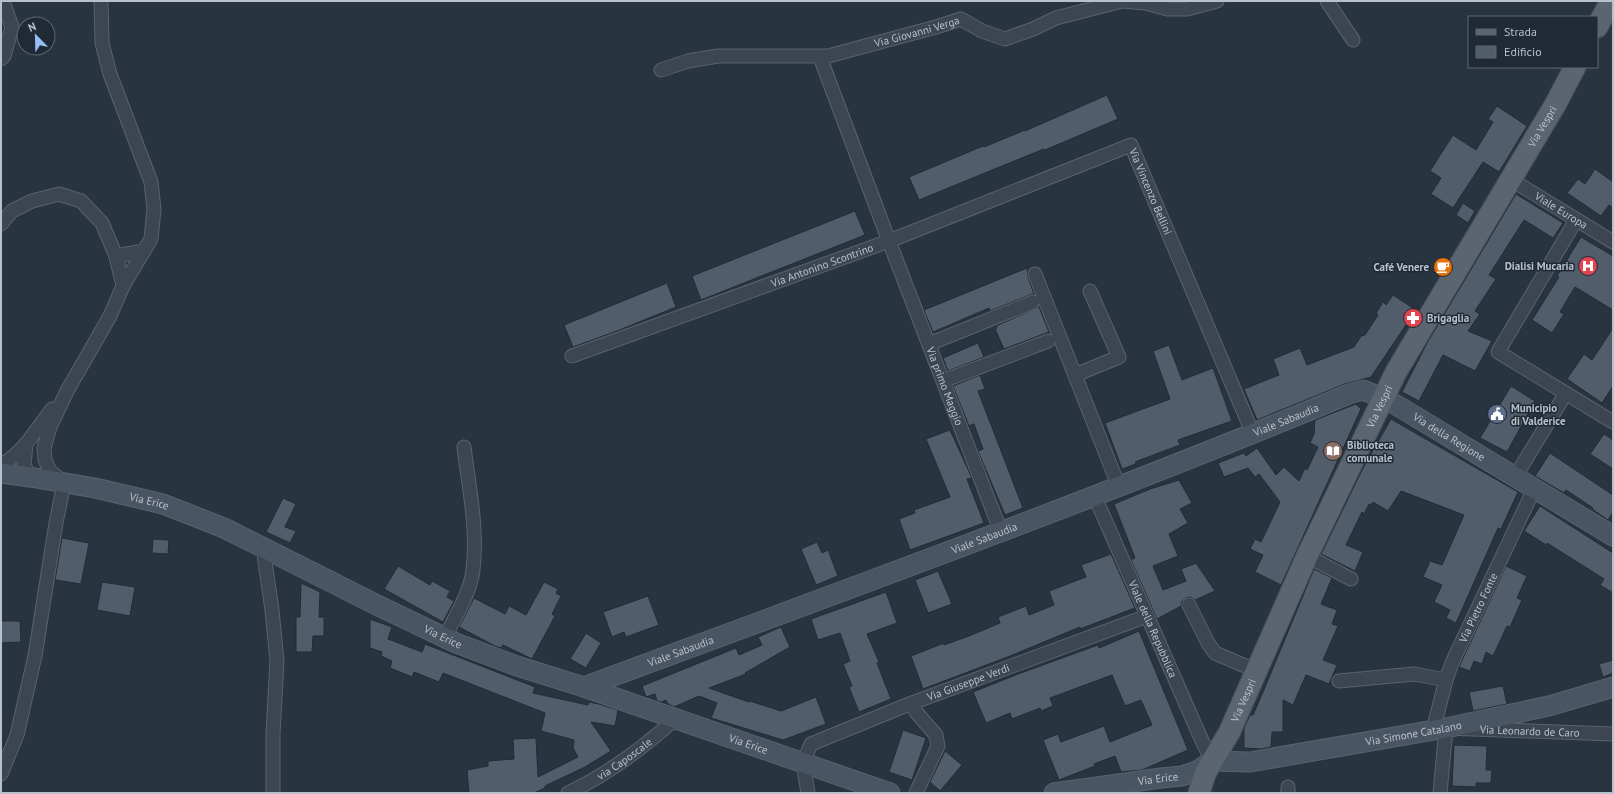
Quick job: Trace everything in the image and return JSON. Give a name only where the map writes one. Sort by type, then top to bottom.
[{"type":"main road","points":[[1598,25],[1611,1]]},
{"type":"main road","name":"Via Vespri","points":[[1199,793],[1205,774],[1230,733],[1307,556],[1383,398],[1403,360],[1555,105],[1574,68]]},
{"type":"street","points":[[1,59],[4,56],[12,27],[3,1]]},
{"type":"street","points":[[30,477],[44,448],[50,427],[67,391],[110,316],[123,286],[151,240],[154,209],[150,182],[110,74],[102,43],[101,1]]},
{"type":"street","name":"Via Giovanni Verga","points":[[662,70],[688,61],[718,56],[820,57],[851,50],[961,19],[982,31],[1005,39],[1033,29],[1056,18],[1122,1],[1146,3],[1168,9],[1187,9],[1217,1]]},
{"type":"street","points":[[1327,1],[1353,40]]},
{"type":"street","points":[[820,57],[889,241]]},
{"type":"street","name":"Via Vincenzo Bellini","points":[[889,241],[1131,145],[1253,434]]},
{"type":"street","name":"Viale Europa","points":[[1510,179],[1613,242]]},
{"type":"street","points":[[1,224],[12,211],[32,201],[59,194],[81,201],[102,223],[116,256],[123,286]]},
{"type":"street","points":[[1576,220],[1498,352],[1566,393],[1611,416]]},
{"type":"street","name":"Via primo Maggio","points":[[889,241],[1001,532]]},
{"type":"street","name":"Via Antonino Scontrino","points":[[572,356],[889,241]]},
{"type":"street","points":[[116,256],[144,251]]},
{"type":"street","points":[[1035,274],[1119,487]]},
{"type":"street","points":[[1075,375],[1119,357],[1090,291]]},
{"type":"street","points":[[928,344],[1033,302]]},
{"type":"street","points":[[943,381],[1048,340]]},
{"type":"street","name":"Viale Sabaudia","points":[[584,687],[1119,487],[1349,394],[1363,390],[1383,398]]},
{"type":"street","points":[[1,465],[15,456],[26,445],[67,391]]},
{"type":"street","points":[[1515,477],[1566,393]]},
{"type":"street","name":"Via della Regione","points":[[1383,398],[1613,536]]},
{"type":"street","points":[[26,445],[24,465],[30,477]]},
{"type":"street","points":[[1,774],[17,735],[35,656],[53,538],[64,483],[50,471],[45,460],[44,448]]},
{"type":"street","points":[[445,638],[464,598],[472,571],[474,536],[464,448]]},
{"type":"street","name":"Via Erice","points":[[1,473],[64,483],[163,504],[224,528],[445,638],[517,666],[584,687],[890,793]]},
{"type":"street","name":"Via Pietro Fonte","points":[[1440,793],[1440,729],[1446,680],[1452,663],[1534,489]]},
{"type":"street","name":"Viale della Repubblica","points":[[1095,496],[1202,742],[1212,761]]},
{"type":"street","points":[[263,548],[272,610],[276,661],[273,734],[273,791]]},
{"type":"street","points":[[1307,556],[1351,579]]},
{"type":"street","points":[[1189,605],[1208,643],[1215,653],[1257,671]]},
{"type":"street","name":"Via Giuseppe Verdi","points":[[803,763],[811,744],[912,703],[1147,616]]},
{"type":"street","points":[[1339,681],[1414,674],[1446,680]]},
{"type":"street","name":"Via Simone Catalano","points":[[1212,761],[1250,762],[1440,729],[1549,706],[1613,687]]},
{"type":"street","points":[[912,703],[916,712],[936,735],[938,746],[916,793]]},
{"type":"street","name":"via Caposcale","points":[[568,793],[612,769],[654,738],[675,719]]},
{"type":"street","name":"Via Leonardo de Caro","points":[[1440,729],[1613,734]]},
{"type":"street","name":"Via Erice","points":[[1054,793],[1182,776],[1197,771],[1212,761]]},
{"type":"street","points":[[803,763],[808,793]]},
{"type":"street","points":[[1182,776],[1199,793]]},
{"type":"building","points":[[1107,95],[1118,119],[919,200],[909,177],[983,146],[984,147],[1025,131]]},
{"type":"building","points":[[1497,106],[1527,126],[1499,172],[1483,162],[1453,208],[1431,194],[1441,178],[1430,171],[1453,135],[1476,150],[1493,122],[1488,119]]},
{"type":"building","points":[[1595,169],[1613,182],[1613,208],[1609,205],[1601,216],[1567,193],[1578,179],[1585,184]]},
{"type":"building","points":[[1516,194],[1563,223],[1553,238],[1524,220],[1489,275],[1496,279],[1475,311],[1480,314],[1468,331],[1492,341],[1475,371],[1443,355],[1419,401],[1402,392],[1427,343]]},
{"type":"building","points":[[1463,203],[1475,211],[1468,223],[1456,215]]},
{"type":"building","points":[[855,211],[865,235],[701,300],[692,276]]},
{"type":"building","name":"Dialisi Mucaria","points":[[1581,237],[1613,256],[1613,310],[1575,287],[1560,312],[1564,314],[1552,333],[1532,320],[1559,277],[1557,276]]},
{"type":"building","points":[[1027,268],[1028,277],[1034,294],[990,311],[989,308],[933,332],[924,310]]},
{"type":"building","points":[[667,283],[676,307],[573,347],[564,325]]},
{"type":"building","points":[[1393,295],[1416,310],[1371,377],[1345,384],[1257,420],[1244,389],[1279,375],[1273,359],[1300,348],[1307,365],[1354,347],[1361,336],[1365,335],[1378,315],[1376,313],[1383,302],[1386,305]]},
{"type":"building","points":[[1039,307],[1049,332],[1004,349],[995,329],[997,328],[996,326]]},
{"type":"building","points":[[1613,328],[1613,386],[1602,403],[1567,379],[1584,354],[1592,360]]},
{"type":"building","points":[[978,343],[984,357],[948,371],[943,358]]},
{"type":"building","points":[[1169,345],[1182,380],[1213,368],[1232,421],[1178,440],[1180,445],[1135,462],[1136,464],[1122,469],[1105,423],[1170,399],[1153,351]]},
{"type":"building","points":[[980,375],[985,389],[978,391],[1023,508],[1005,515],[978,451],[983,449],[974,424],[969,426],[953,386]]},
{"type":"building","points":[[1511,386],[1535,401],[1507,452],[1480,438]]},
{"type":"building","points":[[1356,404],[1361,409],[1281,585],[1255,572],[1263,555],[1250,549],[1255,539],[1261,542],[1280,502],[1259,474],[1255,477],[1248,468],[1224,477],[1218,463],[1244,453],[1246,456],[1257,448],[1276,475],[1284,467],[1299,481],[1305,468],[1307,470],[1318,447],[1310,443],[1314,434],[1315,420]]},
{"type":"building","points":[[1391,419],[1518,492],[1501,529],[1498,528],[1456,623],[1446,618],[1450,610],[1434,602],[1442,585],[1423,577],[1430,561],[1442,565],[1464,515],[1401,491],[1388,511],[1373,502],[1371,505],[1369,504],[1364,514],[1362,512],[1346,545],[1363,552],[1355,571],[1321,554],[1364,466]]},
{"type":"building","points":[[950,430],[972,478],[967,479],[984,523],[910,550],[899,519],[915,513],[914,510],[950,497],[926,439]]},
{"type":"building","points":[[1604,434],[1613,440],[1613,469],[1590,454]]},
{"type":"building","points":[[1550,453],[1613,495],[1613,512],[1608,520],[1566,490],[1564,493],[1535,476]]},
{"type":"building","points":[[1179,480],[1192,503],[1180,509],[1188,523],[1169,534],[1178,556],[1153,566],[1163,590],[1186,581],[1181,569],[1196,563],[1215,591],[1195,600],[1190,597],[1186,598],[1182,601],[1181,606],[1157,619],[1131,560],[1135,558],[1114,504],[1150,489]]},
{"type":"building","points":[[283,498],[296,504],[285,527],[296,531],[290,543],[266,532]]},
{"type":"building","points":[[1540,506],[1613,553],[1613,593],[1600,585],[1604,579],[1547,543],[1546,545],[1524,531]]},
{"type":"building","points":[[62,538],[89,543],[81,584],[55,580]]},
{"type":"building","points":[[153,539],[169,540],[168,554],[152,553]]},
{"type":"building","points":[[817,542],[822,553],[828,550],[838,576],[816,585],[801,549]]},
{"type":"building","points":[[1111,554],[1135,608],[1080,629],[1080,627],[1010,656],[923,689],[911,656],[944,643],[944,645],[969,636],[1000,623],[998,617],[1026,606],[1029,615],[1054,605],[1049,591],[1086,577],[1081,565]]},
{"type":"building","points":[[398,566],[430,585],[432,581],[450,591],[447,597],[454,601],[443,622],[384,589]]},
{"type":"building","points":[[1506,566],[1527,576],[1517,598],[1522,600],[1510,627],[1507,626],[1493,656],[1486,652],[1482,664],[1474,661],[1470,671],[1459,667]]},
{"type":"building","points":[[1314,569],[1332,578],[1321,604],[1337,610],[1332,624],[1338,626],[1323,660],[1337,665],[1329,684],[1306,675],[1293,705],[1283,700],[1283,732],[1272,732],[1271,747],[1261,749],[1244,748],[1244,728],[1250,715],[1253,715]]},
{"type":"building","points":[[938,571],[952,604],[928,613],[915,580]]},
{"type":"building","points":[[102,582],[135,587],[130,616],[97,610]]},
{"type":"building","points":[[544,582],[558,589],[556,593],[561,596],[552,614],[555,616],[532,659],[503,645],[501,648],[495,646],[459,627],[474,598],[505,614],[509,606],[526,615]]},
{"type":"building","points":[[301,583],[320,592],[319,617],[324,617],[324,636],[313,636],[312,652],[296,652],[296,617],[300,617]]},
{"type":"building","points":[[886,592],[897,623],[867,634],[879,662],[877,663],[891,699],[859,712],[849,687],[852,686],[843,664],[850,661],[840,633],[818,640],[811,619]]},
{"type":"building","points":[[648,596],[659,625],[626,637],[624,632],[612,637],[603,612]]},
{"type":"building","points":[[370,619],[392,627],[388,639],[422,652],[425,644],[535,687],[533,693],[588,705],[589,702],[599,704],[618,710],[615,726],[591,722],[611,751],[585,767],[545,786],[545,788],[534,793],[469,793],[467,770],[488,766],[488,761],[514,759],[513,739],[536,738],[538,777],[578,757],[573,748],[574,740],[541,731],[545,713],[443,673],[439,682],[414,672],[412,677],[390,668],[392,661],[381,656],[382,652],[370,648]]},
{"type":"building","points":[[1,621],[20,621],[21,642],[1,643]]},
{"type":"building","points":[[781,627],[790,647],[745,673],[746,674],[709,688],[781,711],[816,697],[826,724],[783,740],[711,718],[717,703],[699,696],[674,707],[668,704],[666,700],[661,702],[657,701],[655,694],[646,697],[642,686],[736,648],[739,655],[762,645],[758,637]]},
{"type":"building","points":[[1139,631],[1188,750],[1142,770],[1121,772],[1115,756],[1094,764],[1095,766],[1059,780],[1043,740],[1058,734],[1061,742],[1104,726],[1110,742],[1152,725],[1141,700],[1125,706],[1112,675],[1050,698],[1053,706],[1041,711],[1040,708],[1012,719],[1010,713],[986,723],[973,692],[1098,645],[1099,648]]},
{"type":"building","points":[[586,633],[601,643],[586,668],[570,659]]},
{"type":"building","points":[[1613,660],[1613,673],[1603,677],[1599,664]]},
{"type":"building","points":[[1503,686],[1507,704],[1473,711],[1469,692]]},
{"type":"building","points":[[903,730],[926,738],[912,780],[889,772]]},
{"type":"building","points":[[1454,745],[1487,746],[1486,770],[1492,770],[1491,783],[1476,783],[1476,787],[1452,786]]},
{"type":"building","points":[[945,751],[962,765],[940,791],[930,782]]},
{"type":"place","name":"Dialisi Mucaria","points":[[1588,266]]},
{"type":"place","name":"Café Venere","points":[[1443,267]]},
{"type":"place","name":"Brigaglia","points":[[1413,318]]},
{"type":"place","name":"Municipio di Valderice","points":[[1497,414]]},
{"type":"place","name":"Biblioteca comunale","points":[[1333,451]]}]
